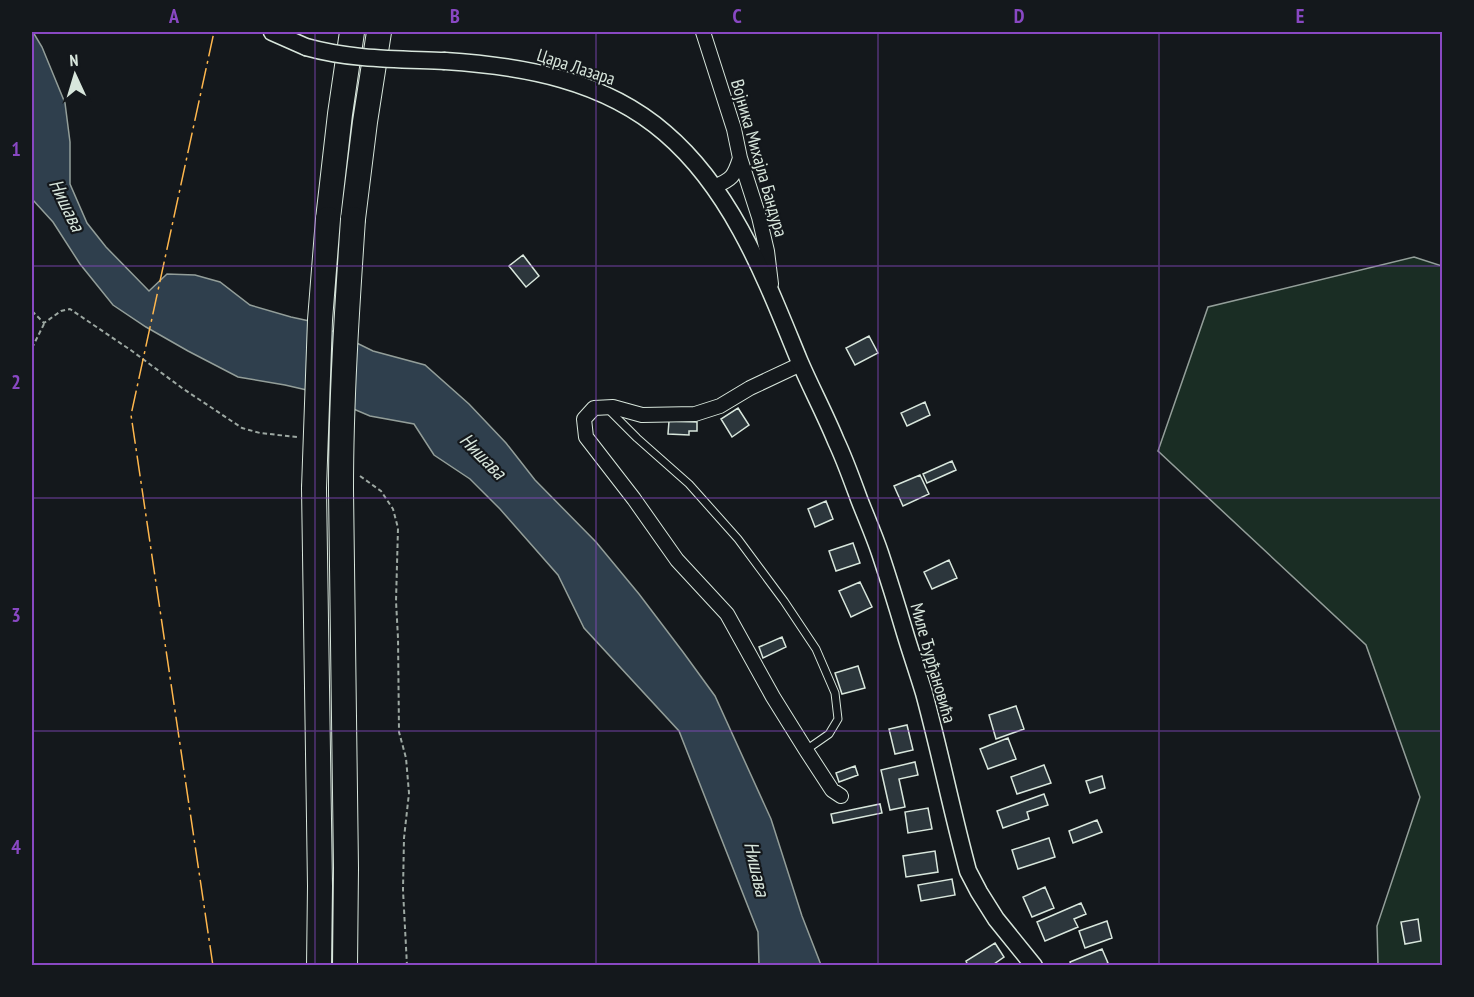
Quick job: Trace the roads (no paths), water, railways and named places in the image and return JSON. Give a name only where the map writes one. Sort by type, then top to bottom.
[{"type":"highway","points":[[319,966],[315,488],[319,344],[328,219],[352,32]]},
{"type":"highway","points":[[345,966],[342,383],[353,219],[379,32]]},
{"type":"street","name":"Цара Лазара","points":[[272,32],[306,47],[330,53],[366,58],[489,65],[549,75],[604,94],[638,113],[683,150],[714,187],[727,207],[746,239],[801,364]]},
{"type":"street","name":"Војника Михајла Бандура","points":[[704,32],[759,217],[767,251],[772,295]]},
{"type":"street","points":[[714,187],[726,182],[735,174],[740,158]]},
{"type":"street","points":[[801,364],[750,388],[720,406],[695,414],[642,415],[606,407],[594,408],[584,419],[586,437],[677,560],[727,614],[773,697],[806,750],[832,790],[841,796]]},
{"type":"street","name":"Миле Ђурђановића","points":[[801,364],[837,442],[879,551],[923,691],[968,870],[996,919],[1034,966]]},
{"type":"lane","points":[[606,407],[689,484],[738,539],[816,649],[835,693],[838,719],[829,734],[806,750]]},
{"type":"water","name":"Нишава","points":[[32,32],[42,47],[65,103],[70,142],[70,184],[87,223],[106,247],[149,291],[167,274],[195,275],[220,282],[250,305],[314,322],[373,351],[425,365],[469,404],[506,443],[535,480],[596,542],[639,594],[715,696],[771,819],[802,916],[821,965],[759,965],[758,932],[679,731],[584,628],[558,575],[500,509],[470,479],[434,455],[414,424],[370,416],[311,391],[238,377],[146,327],[113,305],[80,264],[53,222],[32,199]]}]
